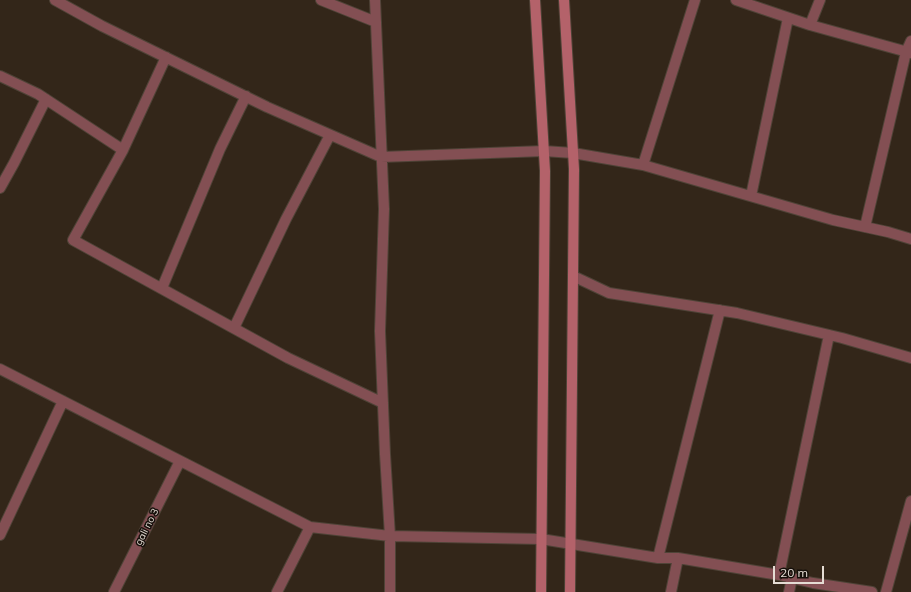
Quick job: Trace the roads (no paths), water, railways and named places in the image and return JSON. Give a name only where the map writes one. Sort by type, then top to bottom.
[{"type":"street","points":[[55,0],[102,26],[246,96],[381,157],[544,151],[574,154],[643,165],[833,220],[911,239]]},
{"type":"street","points":[[321,0],[376,22]]},
{"type":"street","points":[[375,0],[384,209],[380,331],[390,536],[390,592]]},
{"type":"street","points":[[535,0],[545,170],[541,592]]},
{"type":"street","points":[[564,0],[574,154],[570,592]]},
{"type":"street","points":[[643,165],[695,0]]},
{"type":"street","points":[[736,0],[810,25],[909,52]]},
{"type":"street","points":[[810,25],[820,0]]},
{"type":"street","points":[[751,196],[788,18]]},
{"type":"street","points":[[865,227],[911,41]]},
{"type":"street","points":[[166,57],[123,150],[73,240],[288,358],[383,403]]},
{"type":"street","points":[[0,76],[46,99],[123,150]]},
{"type":"street","points":[[162,288],[220,149],[246,96]]},
{"type":"street","points":[[0,188],[46,99]]},
{"type":"street","points":[[234,328],[286,219],[330,134]]},
{"type":"street","points":[[573,276],[609,294],[737,313],[829,335],[911,358]]},
{"type":"street","points":[[658,558],[720,310]]},
{"type":"street","points":[[779,575],[829,335]]},
{"type":"street","points":[[0,369],[310,527],[390,536],[541,539],[658,558],[678,558],[779,575],[813,583],[872,592]]},
{"type":"street","points":[[0,535],[63,401]]},
{"type":"street","name":"gali no 3","points":[[114,592],[180,461]]},
{"type":"street","points":[[886,592],[911,501]]},
{"type":"street","points":[[277,592],[310,527]]},
{"type":"street","points":[[671,592],[678,558]]},
{"type":"street","points":[[789,592],[792,578]]}]
